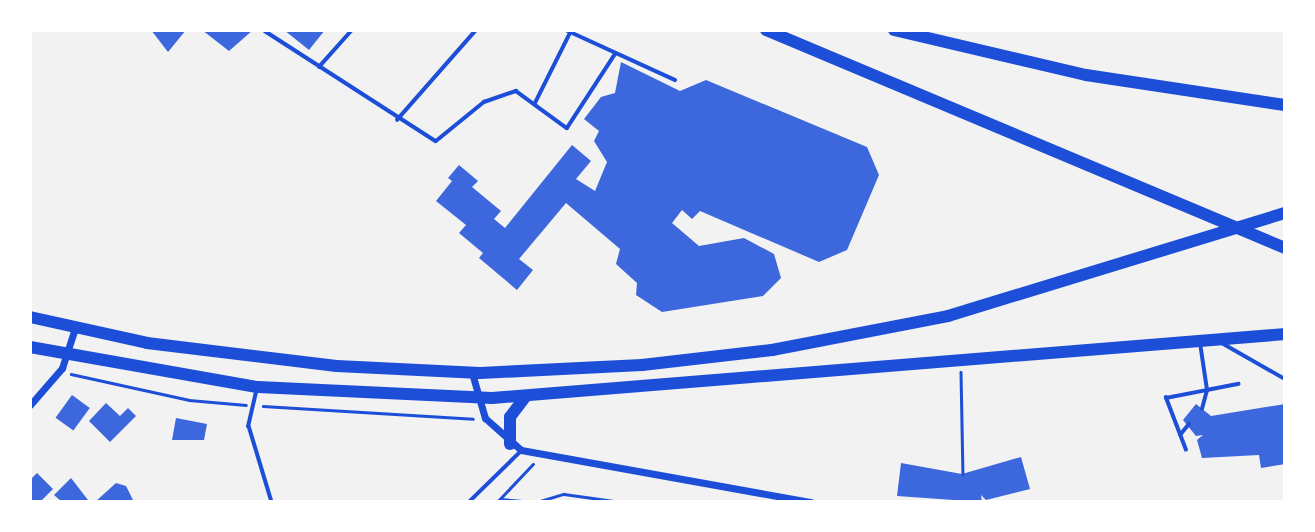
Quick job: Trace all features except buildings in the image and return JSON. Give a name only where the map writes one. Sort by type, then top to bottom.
[{"type":"main road","points":[[766,30],[1285,248]]},
{"type":"main road","points":[[894,30],[1086,75],[1285,105]]},
{"type":"main road","points":[[30,317],[75,328],[241,356],[472,373],[642,366],[859,335],[1033,292],[1285,213]]},
{"type":"main road","points":[[30,346],[67,356],[258,387],[524,397],[1285,334]]},
{"type":"main road","points":[[516,447],[510,417],[524,397]]},
{"type":"street","points":[[30,405],[67,356],[75,328]]},
{"type":"street","points":[[472,373],[485,418],[516,447],[811,502]]},
{"type":"lane","points":[[265,30],[397,120],[436,141],[484,102],[516,91],[567,128],[615,54]]},
{"type":"lane","points":[[319,67],[352,30]]},
{"type":"lane","points":[[397,120],[476,30]]},
{"type":"lane","points":[[535,103],[568,32],[675,80]]},
{"type":"lane","points":[[1218,340],[1285,379]]},
{"type":"lane","points":[[1199,341],[1208,390],[1202,409]]},
{"type":"lane","points":[[1186,450],[1166,398],[1238,384]]},
{"type":"lane","points":[[258,387],[249,426],[272,502]]},
{"type":"lane","points":[[1180,435],[1189,424]]},
{"type":"lane","points":[[469,502],[516,447]]},
{"type":"path","points":[[75,376],[189,400],[401,418],[485,418]]},
{"type":"path","points":[[961,383],[963,474]]},
{"type":"path","points":[[498,501],[534,462]]},
{"type":"path","points":[[498,501],[537,502],[564,494],[620,502]]}]
